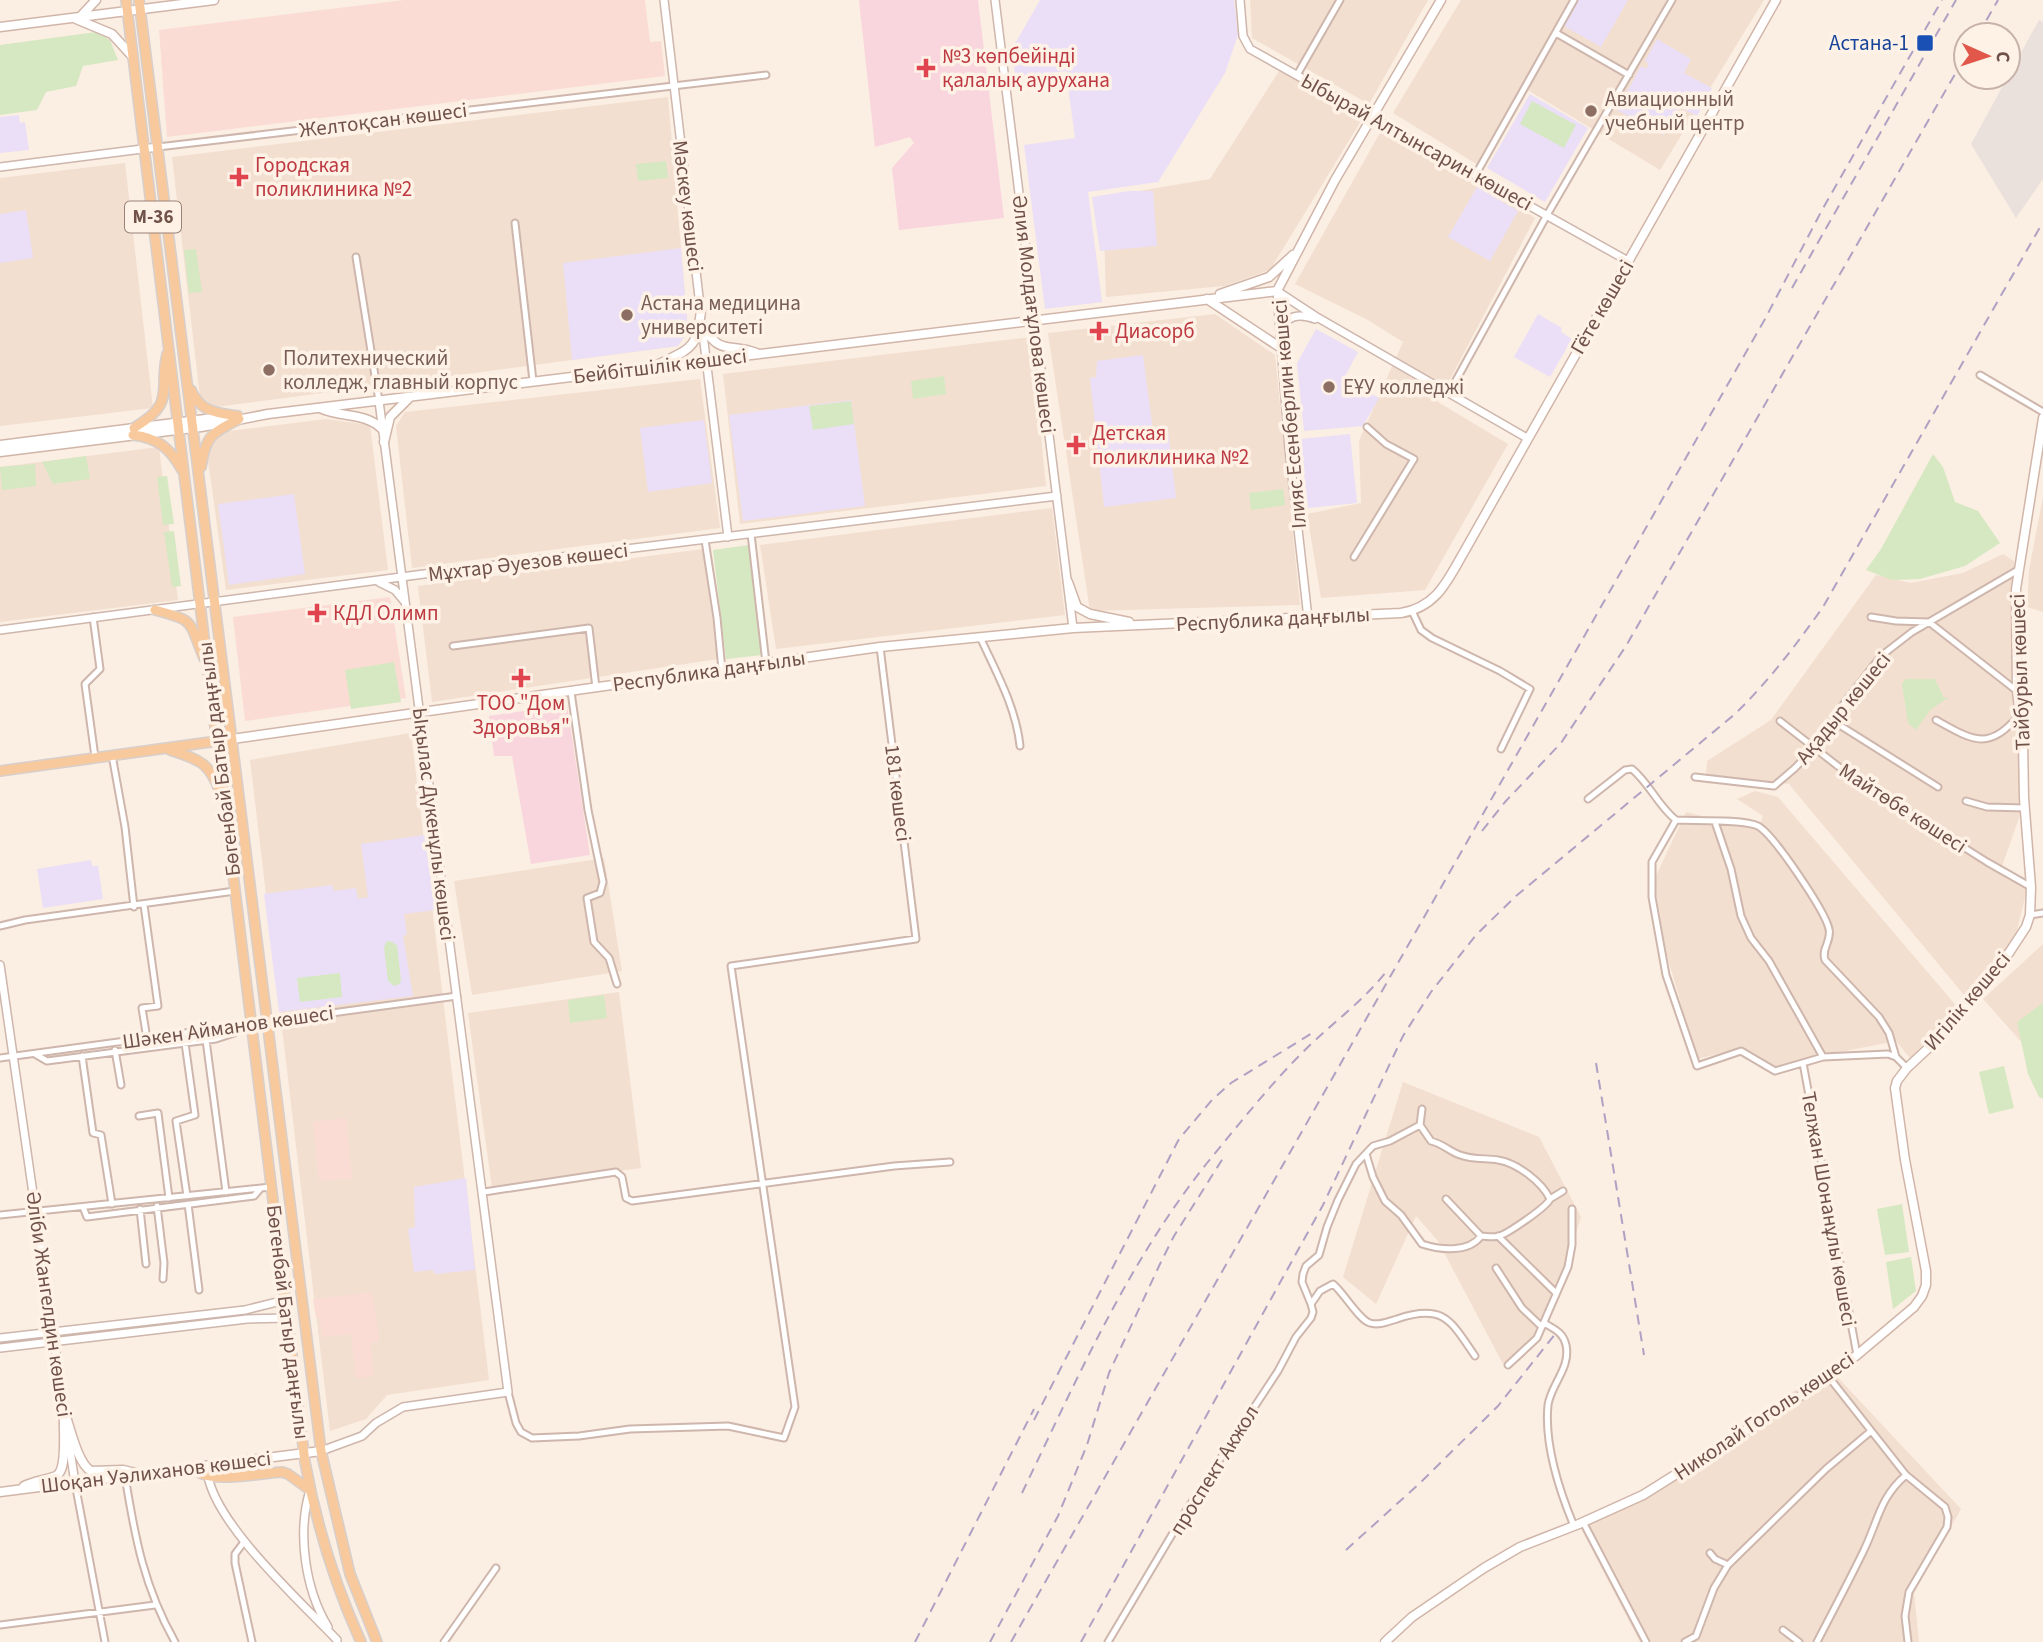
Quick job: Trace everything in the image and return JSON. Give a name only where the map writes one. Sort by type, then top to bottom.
[{"type":"main road","points":[[78,17],[96,0]]},
{"type":"main road","name":"Бөгенбай Батыр даңғылы","points":[[126,0],[235,891],[246,1026],[271,1187],[304,1453],[310,1490],[331,1566],[361,1642]]},
{"type":"main road","points":[[183,0],[192,3]]},
{"type":"main road","points":[[0,27],[127,12],[140,5],[214,0]]},
{"type":"main road","name":"Ілияс Есенберлин көшесі","points":[[1277,291],[1335,180],[1441,0]]},
{"type":"main road","name":"Гёте көшесі","points":[[1417,609],[1430,603],[1443,587],[1776,0]]},
{"type":"main road","name":"Бөгенбай Батыр даңғылы","points":[[140,5],[265,1022],[321,1451],[350,1574],[377,1642]]},
{"type":"main road","points":[[78,17],[112,34],[133,57]]},
{"type":"main road","points":[[1207,299],[1269,277],[1300,248]]},
{"type":"main road","name":"Бейбітшілік көшесі","points":[[0,445],[179,426],[1277,291]]},
{"type":"main road","points":[[1207,299],[1281,348]]},
{"type":"main road","points":[[651,367],[692,346],[699,333],[701,310]]},
{"type":"main road","points":[[702,326],[712,341],[722,347],[747,349],[761,355]]},
{"type":"main road","points":[[133,431],[160,406],[164,395],[165,363],[169,345]]},
{"type":"main road","points":[[187,381],[201,406],[209,411],[239,417]]},
{"type":"main road","points":[[384,442],[390,417],[410,397]]},
{"type":"main road","points":[[320,408],[330,413],[367,418],[382,429]]},
{"type":"main road","points":[[199,480],[206,441],[211,434],[239,417]]},
{"type":"main road","name":"Тайбурыл көшесі","points":[[2030,915],[2031,887],[2023,740],[2017,691],[2016,589],[2043,418]]},
{"type":"main road","points":[[133,431],[164,444],[174,455],[185,477]]},
{"type":"main road","name":"Бейбітшілік көшесі","points":[[0,452],[133,431]]},
{"type":"main road","points":[[1068,582],[1077,607],[1083,611],[1142,625]]},
{"type":"main road","name":"Республика даңғылы","points":[[0,771],[94,754],[113,755],[169,749],[217,739],[420,714],[880,647],[1073,628],[1308,618],[1417,609]]},
{"type":"main road","points":[[155,610],[189,622],[208,666]]},
{"type":"main road","points":[[169,749],[201,761],[209,768],[225,808]]},
{"type":"main road","name":"Игілік көшесі","points":[[1926,1285],[1926,1271],[1905,1160],[1895,1088],[1897,1081],[1908,1068],[1937,1040],[1999,968],[2026,927],[2030,915]]},
{"type":"main road","name":"Николай Гоголь көшесі","points":[[1385,1642],[1412,1617],[1520,1546],[1579,1524],[1643,1495],[1754,1426],[1857,1355],[1914,1307],[1923,1296],[1926,1285]]},
{"type":"main road","points":[[64,1410],[86,1468],[91,1471],[123,1470],[141,1474]]},
{"type":"main road","points":[[15,1490],[61,1471],[64,1464],[64,1410]]},
{"type":"main road","name":"Шоқан Уәлиханов көшесі","points":[[0,1492],[321,1451]]},
{"type":"main road","points":[[192,1468],[197,1473],[208,1476],[282,1472],[310,1490]]},
{"type":"street","name":"Мәскеу көшесі","points":[[664,0],[728,537]]},
{"type":"street","name":"Әлия Молдағұлова көшесі","points":[[995,0],[1037,321],[1073,628]]},
{"type":"street","name":"Ыбырай Алтынсарин көшесі","points":[[1240,0],[1243,36],[1250,49],[1628,261]]},
{"type":"street","points":[[1297,75],[1340,0]]},
{"type":"street","points":[[1476,174],[1574,0]]},
{"type":"street","points":[[1449,393],[1547,215],[1672,0]]},
{"type":"street","points":[[1556,33],[1629,75]]},
{"type":"street","name":"Желтоқсан көшесі","points":[[0,167],[766,75]]},
{"type":"street","points":[[514,223],[533,381]]},
{"type":"street","name":"Ықылас Дүкенұлы көшесі","points":[[356,257],[379,401],[508,1392]]},
{"type":"street","points":[[1277,291],[1332,326],[1527,438]]},
{"type":"street","name":"Ілияс Есенберлин көшесі","points":[[1277,291],[1289,449],[1308,618]]},
{"type":"street","points":[[1281,348],[1284,323],[1293,317],[1308,317],[1332,326]]},
{"type":"street","points":[[1980,375],[2043,412]]},
{"type":"street","points":[[1354,557],[1414,459],[1386,444],[1367,427]]},
{"type":"street","name":"Мұхтар Әуезов көшесі","points":[[0,629],[1057,496]]},
{"type":"street","points":[[751,534],[766,663]]},
{"type":"street","points":[[705,540],[722,670]]},
{"type":"street","name":"Ақадыр көшесі","points":[[1695,777],[1774,786],[1815,747],[1881,656],[1929,622],[2018,570]]},
{"type":"street","points":[[375,581],[395,590],[405,603]]},
{"type":"street","points":[[1417,609],[1422,630],[1432,638],[1500,671],[1530,689],[1501,749]]},
{"type":"street","points":[[1871,617],[1929,622],[2017,691]]},
{"type":"street","points":[[93,618],[100,668],[98,674],[85,684],[94,754]]},
{"type":"street","points":[[453,646],[589,628],[596,688]]},
{"type":"street","points":[[980,637],[1008,699],[1020,746]]},
{"type":"street","name":"181 көшесі","points":[[761,1185],[731,966],[916,939],[880,647]]},
{"type":"street","points":[[571,692],[588,810],[603,882],[600,892],[587,898],[594,942],[610,958],[617,984]]},
{"type":"street","points":[[1936,720],[1972,739],[2002,734],[2019,715]]},
{"type":"street","name":"Майтөбе көшесі","points":[[1780,721],[1849,774],[2031,887]]},
{"type":"street","points":[[1833,722],[1938,787]]},
{"type":"street","points":[[113,755],[134,906]]},
{"type":"street","points":[[1588,799],[1625,770],[1632,769],[1660,801],[1664,810],[1676,820],[1755,825],[1776,845],[1803,882],[1829,927],[1830,936],[1824,948],[1825,960],[1879,1017],[1889,1033],[1896,1057]]},
{"type":"street","points":[[1966,801],[1987,807],[2025,808]]},
{"type":"street","points":[[1676,820],[1652,862],[1652,897],[1666,975],[1697,1066],[1741,1051],[1775,1071],[1822,1057],[1888,1054],[1896,1057],[1908,1068]]},
{"type":"street","points":[[1715,822],[1731,869],[1741,916],[1822,1057]]},
{"type":"street","points":[[0,926],[25,920],[235,891]]},
{"type":"street","points":[[144,905],[158,1006],[142,1008],[147,1039]]},
{"type":"street","points":[[2030,915],[2043,914]]},
{"type":"street","name":"Әліби Жангелдин көшесі","points":[[0,965],[75,1483],[105,1642]]},
{"type":"street","name":"Шәкен Айманов көшесі","points":[[0,1058],[457,996]]},
{"type":"street","points":[[35,1054],[47,1061],[185,1043],[234,1033],[246,1026]]},
{"type":"street","points":[[205,1040],[226,1192]]},
{"type":"street","points":[[114,1043],[121,1085]]},
{"type":"street","points":[[185,1043],[195,1115],[176,1121],[187,1196]]},
{"type":"street","points":[[82,1056],[93,1133],[101,1135],[113,1204]]},
{"type":"street","name":"Телжан Шонанұлы көшесі","points":[[1803,1063],[1857,1355]]},
{"type":"street","points":[[1422,1109],[1420,1125],[1427,1139],[1443,1144],[1462,1156],[1502,1161],[1517,1168],[1546,1191],[1550,1199]]},
{"type":"street","points":[[139,1116],[158,1113],[169,1198]]},
{"type":"street","points":[[1420,1125],[1373,1146],[1356,1164],[1327,1227],[1320,1255],[1306,1266],[1303,1282],[1312,1301],[1320,1291],[1333,1284],[1346,1295],[1364,1320],[1373,1324],[1419,1313],[1444,1316],[1475,1356]]},
{"type":"street","points":[[1366,1153],[1373,1177],[1385,1201],[1401,1214],[1422,1244],[1452,1249],[1472,1244],[1481,1237],[1499,1236],[1532,1216],[1563,1191]]},
{"type":"street","points":[[484,1192],[616,1172],[621,1177],[626,1198],[632,1201],[894,1166],[950,1162]]},
{"type":"street","points":[[508,1392],[516,1423],[521,1432],[532,1438],[579,1436],[630,1429],[728,1426],[784,1438],[795,1407],[761,1185]]},
{"type":"street","points":[[0,1215],[271,1187]]},
{"type":"street","points":[[83,1207],[87,1217],[254,1196],[261,1188]]},
{"type":"street","points":[[157,1199],[164,1263],[163,1279]]},
{"type":"street","points":[[1446,1199],[1481,1237]]},
{"type":"street","points":[[188,1204],[199,1290]]},
{"type":"street","points":[[140,1209],[146,1264]]},
{"type":"street","points":[[1508,1365],[1537,1338],[1568,1267],[1572,1245],[1572,1209]]},
{"type":"street","points":[[1499,1236],[1555,1292]]},
{"type":"street","points":[[1496,1268],[1522,1308],[1543,1325],[1560,1332],[1566,1343],[1565,1363],[1548,1405],[1550,1447],[1560,1485],[1646,1642]]},
{"type":"street","points":[[0,1338],[246,1310],[285,1300]]},
{"type":"street","name":"проспект Акжол","points":[[1108,1642],[1186,1511],[1278,1371],[1296,1337],[1311,1318],[1312,1301]]},
{"type":"street","points":[[246,1310],[247,1319]]},
{"type":"street","points":[[0,1348],[247,1319],[288,1318]]},
{"type":"street","points":[[1828,1376],[1906,1475],[1945,1507],[1947,1527],[1909,1592],[1905,1616],[1908,1642]]},
{"type":"street","name":"Шоқан Уәлиханов көшесі","points":[[321,1451],[362,1436],[376,1423],[403,1407],[508,1392]]},
{"type":"street","points":[[1685,1642],[1696,1636],[1714,1588],[1728,1565],[1826,1469],[1871,1431]]},
{"type":"street","points":[[1817,1642],[1860,1559],[1885,1498],[1906,1475]]},
{"type":"street","points":[[125,1476],[134,1531],[155,1605],[175,1642]]},
{"type":"street","points":[[208,1476],[216,1496],[244,1542],[338,1641]]},
{"type":"street","points":[[310,1490],[306,1506],[305,1549],[309,1571],[315,1600],[338,1641]]},
{"type":"street","points":[[244,1542],[235,1554],[235,1563],[252,1642]]},
{"type":"street","points":[[1710,1553],[1715,1559],[1728,1565]]},
{"type":"street","points":[[444,1642],[496,1568]]},
{"type":"street","points":[[0,1625],[155,1605]]},
{"type":"street","points":[[1783,1630],[1799,1642]]},
{"type":"shaded area","points":[[404,0],[645,0],[650,42],[661,41],[665,76],[167,137],[159,30]]},
{"type":"shaded area","name":"№3 көпбейінді қалалық аурухана","points":[[859,0],[978,0],[1004,218],[899,230],[892,168],[914,143],[910,137],[875,147]]},
{"type":"shaded area","points":[[1040,0],[1234,0],[1238,35],[1225,73],[1158,182],[1088,192],[1102,302],[1045,309],[1024,145],[1075,138],[1066,71],[1015,77],[1012,49]]},
{"type":"shaded area","points":[[1250,0],[1428,0],[1369,104],[1252,38]]},
{"type":"shaded area","points":[[1461,0],[1764,0],[1660,170],[1521,86],[1478,165],[1393,113]]},
{"type":"shaded area","points":[[1578,0],[1628,0],[1601,47],[1564,26]]},
{"type":"shaded area","points":[[2039,20],[2043,22],[2043,179],[2016,218],[1971,144],[2000,91],[2022,91],[2022,51]]},
{"type":"shaded area","points":[[1657,39],[1691,59],[1684,73],[1712,88],[1697,116],[1680,107],[1664,135],[1617,110],[1641,66],[1646,69],[1649,64],[1645,61]]},
{"type":"shaded area","points":[[1279,71],[1364,116],[1270,270],[1224,286],[1106,297],[1103,197],[1210,179]]},
{"type":"shaded area","points":[[1530,94],[1588,128],[1545,202],[1487,168]]},
{"type":"shaded area","points":[[668,97],[688,331],[678,346],[216,407],[200,397],[172,157]]},
{"type":"shaded area","points":[[19,115],[20,123],[25,122],[29,150],[0,153],[0,117]]},
{"type":"shaded area","points":[[1381,131],[1535,218],[1438,402],[1508,444],[1425,590],[1321,598],[1307,514],[1361,503],[1359,441],[1403,342],[1368,320],[1295,284]]},
{"type":"shaded area","points":[[125,163],[153,408],[0,426],[0,178]]},
{"type":"shaded area","points":[[1477,187],[1518,211],[1490,261],[1448,237]]},
{"type":"shaded area","points":[[1129,191],[1153,191],[1157,246],[1100,251],[1092,197]]},
{"type":"shaded area","points":[[26,210],[33,258],[0,263],[0,214]]},
{"type":"shaded area","name":"Астана медицина университеті","points":[[681,248],[688,331],[678,346],[572,360],[563,263]]},
{"type":"shaded area","points":[[1215,314],[1275,355],[1300,605],[1090,611],[1048,333]]},
{"type":"shaded area","points":[[1538,314],[1562,328],[1561,332],[1572,339],[1550,377],[1514,357]]},
{"type":"shaded area","name":"ЕҰУ колледжі","points":[[1316,329],[1358,352],[1344,378],[1379,398],[1363,426],[1304,431],[1297,363]]},
{"type":"shaded area","points":[[1031,337],[1046,486],[740,524],[723,374]]},
{"type":"shaded area","points":[[1143,355],[1153,431],[1168,430],[1176,498],[1104,507],[1090,378],[1096,377],[1097,361]]},
{"type":"shaded area","points":[[700,379],[720,528],[412,568],[396,426],[405,412]]},
{"type":"shaded area","points":[[851,400],[865,506],[743,521],[729,415]]},
{"type":"shaded area","points":[[326,419],[370,425],[388,570],[226,590],[207,453],[209,445],[221,432]]},
{"type":"shaded area","points":[[704,420],[712,483],[648,492],[640,428]]},
{"type":"shaded area","points":[[1350,434],[1357,503],[1308,508],[1300,439]]},
{"type":"shaded area","points":[[159,447],[178,600],[0,622],[0,467]]},
{"type":"shaded area","points":[[294,494],[305,574],[229,585],[218,504]]},
{"type":"shaded area","points":[[2043,497],[2043,612],[2027,607],[2029,570]]},
{"type":"shaded area","points":[[1052,508],[1065,615],[776,649],[760,545]]},
{"type":"shaded area","points":[[703,549],[718,659],[432,702],[418,586]]},
{"type":"shaded area","points":[[2003,554],[2014,561],[2020,815],[2000,872],[2027,889],[2013,947],[1964,995],[1789,784],[1706,776],[1707,761],[1771,720],[1876,575],[1911,583],[1963,573]]},
{"type":"shaded area","points":[[390,597],[406,698],[245,721],[233,617]]},
{"type":"shaded area","points":[[567,705],[590,855],[531,864],[512,756],[494,756],[489,716]]},
{"type":"shaded area","points":[[411,733],[489,1380],[387,1395],[366,1419],[330,1431],[250,760]]},
{"type":"shaded area","points":[[1755,791],[1778,797],[1959,1009],[1910,1058],[1896,1041],[1830,1054],[1776,1070],[1741,1048],[1697,1059],[1666,952],[1654,880],[1686,812],[1758,830],[1763,816],[1737,799]]},
{"type":"shaded area","points":[[424,835],[436,910],[404,914],[407,934],[403,936],[413,996],[279,1012],[264,894],[332,885],[334,891],[356,888],[358,899],[368,897],[361,844]]},
{"type":"shaded area","points":[[604,858],[622,971],[472,995],[454,881]]},
{"type":"shaded area","points":[[91,860],[92,866],[98,866],[103,899],[43,908],[37,869]]},
{"type":"shaded area","points":[[2043,944],[2043,1046],[2033,1055],[1983,999]]},
{"type":"shaded area","points":[[619,992],[641,1168],[492,1188],[468,1013]]},
{"type":"shaded area","points":[[1403,1082],[1539,1137],[1581,1217],[1547,1325],[1503,1364],[1438,1241],[1416,1216],[1376,1304],[1343,1277]]},
{"type":"shaded area","points":[[346,1118],[352,1178],[319,1181],[313,1122]]},
{"type":"shaded area","points":[[466,1178],[475,1270],[435,1274],[433,1270],[414,1272],[408,1229],[415,1227],[414,1187]]},
{"type":"shaded area","points":[[369,1293],[373,1296],[379,1341],[370,1343],[374,1376],[356,1378],[351,1334],[322,1337],[320,1318],[316,1318],[313,1299]]},
{"type":"shaded area","points":[[1829,1368],[1961,1509],[1914,1592],[1919,1642],[1640,1642],[1577,1521],[1646,1489]]},
{"type":"green space","points":[[96,32],[110,40],[118,60],[83,66],[76,86],[46,92],[37,110],[0,115],[0,45]]},
{"type":"green space","points":[[1532,101],[1576,125],[1564,148],[1520,124]]},
{"type":"green space","points":[[666,161],[668,178],[638,181],[636,164]]},
{"type":"green space","points":[[196,249],[202,292],[189,293],[184,250]]},
{"type":"green space","points":[[944,376],[946,394],[913,399],[911,381]]},
{"type":"green space","points":[[851,401],[854,424],[813,430],[809,406]]},
{"type":"green space","points":[[1933,454],[1943,467],[1955,502],[1978,511],[2000,543],[1965,566],[1920,579],[1892,580],[1866,570],[1881,549]]},
{"type":"green space","points":[[86,456],[90,479],[53,484],[42,462]]},
{"type":"green space","points":[[35,464],[36,486],[2,490],[0,467]]},
{"type":"green space","points":[[167,476],[174,524],[163,525],[157,477]]},
{"type":"green space","points":[[1283,489],[1285,505],[1251,510],[1249,493]]},
{"type":"green space","points":[[174,531],[181,586],[172,587],[164,532]]},
{"type":"green space","points":[[749,545],[762,655],[726,659],[713,550]]},
{"type":"green space","points":[[394,662],[401,702],[351,709],[345,670]]},
{"type":"green space","points":[[1906,679],[1935,679],[1944,698],[1949,697],[1930,710],[1916,730],[1908,723],[1902,684]]},
{"type":"green space","points":[[386,942],[397,945],[401,980],[400,984],[394,986],[388,981],[384,948]]},
{"type":"green space","points":[[340,973],[342,997],[300,1002],[297,978]]},
{"type":"green space","points":[[604,995],[607,1018],[570,1023],[568,1000]]},
{"type":"green space","points":[[2043,1003],[2043,1099],[2039,1097],[2028,1074],[2017,1022]]},
{"type":"green space","points":[[2004,1066],[2014,1108],[1989,1114],[1979,1072]]},
{"type":"green space","points":[[1902,1204],[1909,1252],[1885,1255],[1877,1209]]},
{"type":"green space","points":[[1911,1257],[1916,1291],[1893,1309],[1886,1262]]},
{"type":"railway","points":[[1011,1642],[1765,319],[1822,210],[1942,0]]},
{"type":"railway","points":[[1792,288],[1956,0]]},
{"type":"railway","points":[[1986,21],[1998,0]]},
{"type":"railway","points":[[1482,831],[1505,802],[1561,743],[1626,646],[1952,79]]},
{"type":"railway","points":[[1081,1642],[1323,1205],[1403,1036],[1431,992],[1476,935],[1516,896],[1735,714],[1781,663],[1823,607],[2043,222]]},
{"type":"railway","points":[[1022,1493],[1128,1281],[1179,1201],[1207,1163],[1282,1074],[1386,972]]},
{"type":"railway","points":[[1034,1420],[1179,1139],[1212,1100],[1231,1083],[1314,1032]]},
{"type":"railway","points":[[1596,1063],[1644,1355]]},
{"type":"railway","points":[[990,1642],[1058,1516],[1087,1445],[1109,1373],[1160,1264],[1174,1236],[1225,1155]]},
{"type":"railway","points":[[1346,1550],[1420,1483],[1498,1406],[1556,1333]]},
{"type":"railway","points":[[915,1642],[1034,1409]]},
{"type":"place","name":"Астана-1","points":[[1925,43]]},
{"type":"place","name":"№3 көпбейінді қалалық аурухана","points":[[926,68]]},
{"type":"place","name":"Авиационный учебный центр","points":[[1591,111]]},
{"type":"place","name":"Городская поликлиника №2","points":[[239,177]]},
{"type":"place","name":"Астана медицина университеті","points":[[627,315]]},
{"type":"place","name":"Диасорб","points":[[1099,331]]},
{"type":"place","name":"Политехнический колледж, главный корпус","points":[[269,370]]},
{"type":"place","name":"ЕҰУ колледжі","points":[[1329,387]]},
{"type":"place","name":"Детская поликлиника №2","points":[[1076,445]]},
{"type":"place","name":"КДЛ Олимп","points":[[317,613]]},
{"type":"place","name":"ТОО \"Дом Здоровья\"","points":[[521,678]]}]
